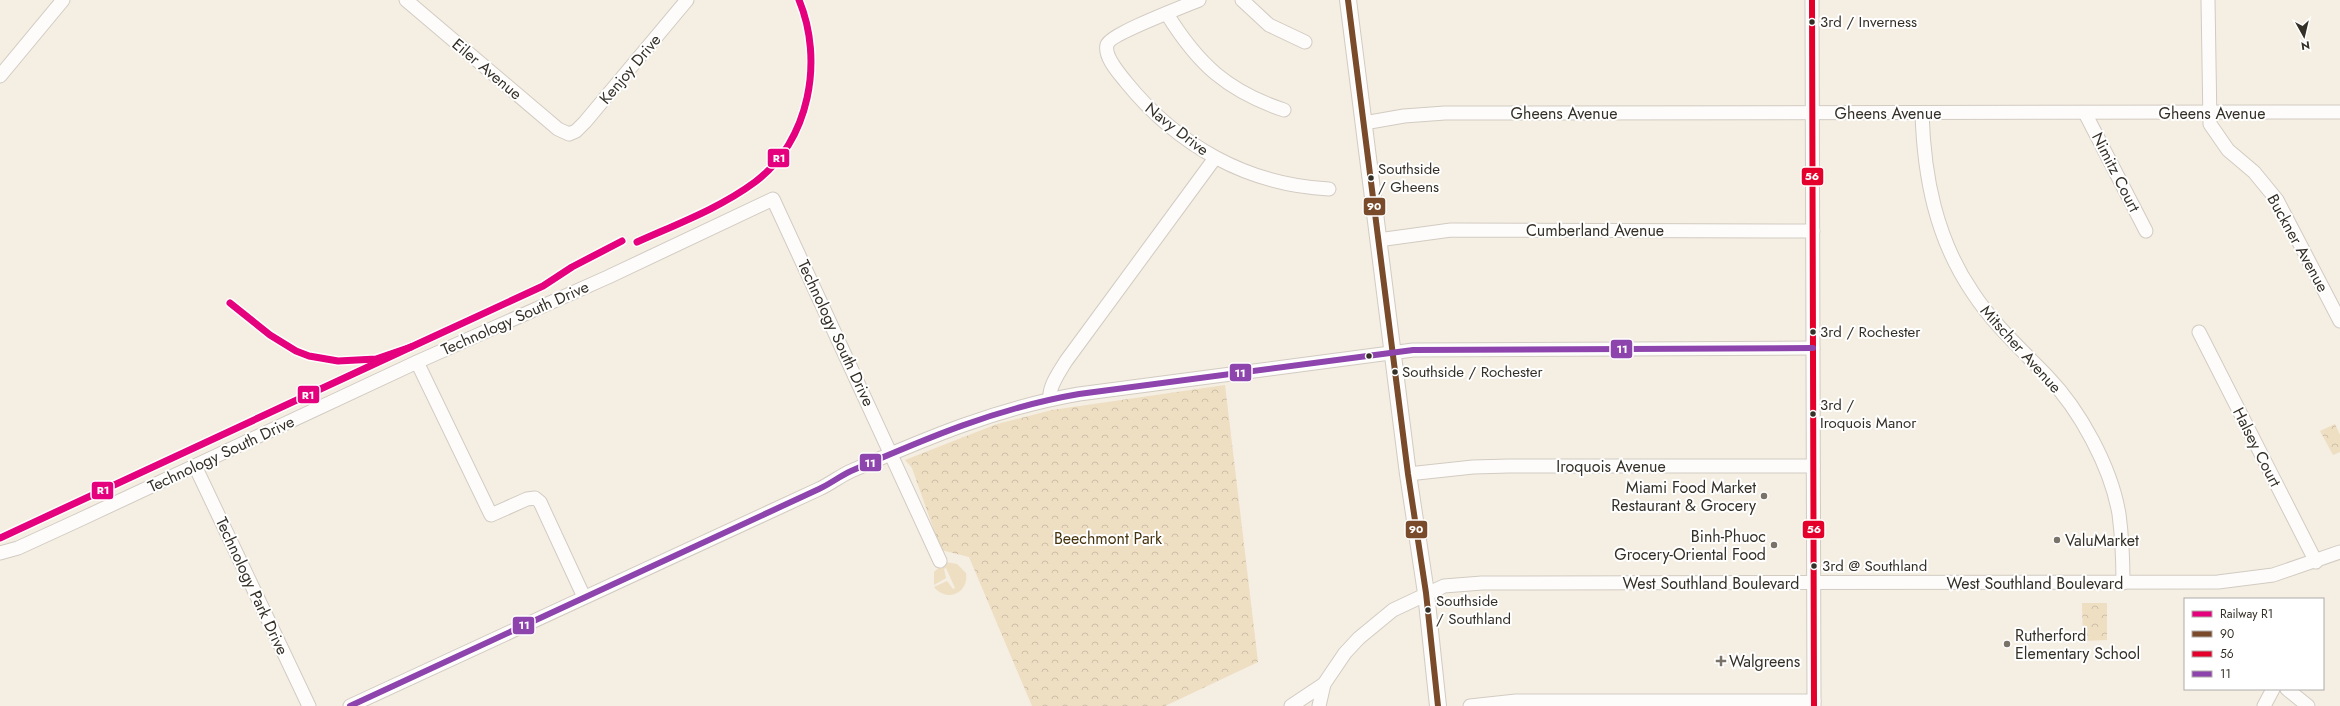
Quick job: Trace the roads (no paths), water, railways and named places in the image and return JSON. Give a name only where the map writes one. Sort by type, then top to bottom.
[{"type":"main road","points":[[1348,0],[1408,474],[1426,593],[1438,706]]},
{"type":"street","points":[[0,76],[63,0]]},
{"type":"street","name":"Eiler Avenue","points":[[406,0],[558,129],[569,134]]},
{"type":"street","name":"Kenjoy Drive","points":[[569,134],[576,131],[585,122],[687,0]]},
{"type":"street","name":"Navy Drive","points":[[1199,0],[1126,31],[1110,40],[1107,45],[1109,57],[1143,103],[1182,137],[1215,158],[1240,170],[1284,183],[1329,188]]},
{"type":"street","points":[[1242,0],[1269,25],[1305,42]]},
{"type":"street","points":[[1470,706],[1516,701],[1814,704],[1812,0]]},
{"type":"street","name":"Buckner Avenue","points":[[2208,0],[2210,124],[2217,136],[2254,172],[2277,200],[2340,321]]},
{"type":"street","points":[[1167,14],[1185,43],[1205,64],[1240,91],[1266,104],[1284,110]]},
{"type":"street","name":"Gheens Avenue","points":[[1364,123],[1404,116],[1445,113],[1812,114],[2340,112]]},
{"type":"street","name":"Mitscher Avenue","points":[[1922,113],[1924,159],[1932,202],[1947,246],[1961,275],[1986,312],[2062,394],[2079,418],[2103,461],[2118,513],[2123,583]]},
{"type":"street","name":"Nimitz Court","points":[[2085,113],[2146,231]]},
{"type":"street","points":[[1050,399],[1049,394],[1066,361],[1215,158]]},
{"type":"street","name":"Technology South Drive","points":[[0,553],[28,543],[417,362],[601,280],[773,199],[892,455]]},
{"type":"street","name":"Cumberland Avenue","points":[[1378,240],[1452,230],[1813,231]]},
{"type":"street","name":"Halsey Court","points":[[2199,332],[2316,562]]},
{"type":"street","points":[[350,706],[819,489],[850,472],[966,423],[1050,399],[1413,350],[1813,348]]},
{"type":"street","points":[[417,362],[491,515],[527,500],[535,498],[540,502],[584,597]]},
{"type":"street","points":[[892,455],[940,560]]},
{"type":"street","name":"Technology Park Drive","points":[[195,466],[309,706]]},
{"type":"street","name":"Iroquois Avenue","points":[[1408,474],[1473,467],[1509,466],[1813,466]]},
{"type":"street","name":"West Southland Boulevard","points":[[1291,706],[1324,684],[1345,653],[1376,622],[1400,606],[1444,586],[1482,583],[2123,583],[2236,581],[2273,575],[2316,562],[2340,552]]},
{"type":"street","points":[[1319,706],[1324,684]]},
{"type":"street","points":[[2264,706],[2272,690]]},
{"type":"street","points":[[2288,690],[2308,706]]},
{"type":"rail line","name":"R1","points":[[637,242],[713,208],[742,191],[755,182],[774,165],[789,145],[800,122],[807,98],[811,73],[807,23],[799,0]]},
{"type":"rail line","name":"R1","points":[[230,303],[270,335],[296,351],[309,356],[338,361],[376,359],[411,347],[543,286],[572,267],[622,241]]},
{"type":"rail line","name":"R1","points":[[0,538],[411,347]]},
{"type":"place","name":"3rd / Inverness","points":[[1812,22]]},
{"type":"place","name":"Southside / Gheens","points":[[1371,178]]},
{"type":"place","name":"3rd / Rochester","points":[[1813,332]]},
{"type":"place","name":"Southside / Rochester","points":[[1395,372]]},
{"type":"place","name":"3rd / Iroquois Manor","points":[[1813,414]]},
{"type":"place","name":"Miami Food Market Restaurant & Grocery","points":[[1764,496]]},
{"type":"place","name":"ValuMarket","points":[[2057,540]]},
{"type":"place","name":"Binh-Phuoc Grocery-Oriental Food","points":[[1774,545]]},
{"type":"place","name":"3rd @ Southland","points":[[1814,566]]},
{"type":"place","name":"Southside / Southland","points":[[1428,610]]},
{"type":"place","name":"Rutherford Elementary School","points":[[2007,644]]},
{"type":"place","name":"Walgreens","points":[[1721,661]]},
{"type":"park label","name":"Beechmont Park","points":[[1108,538]]}]
